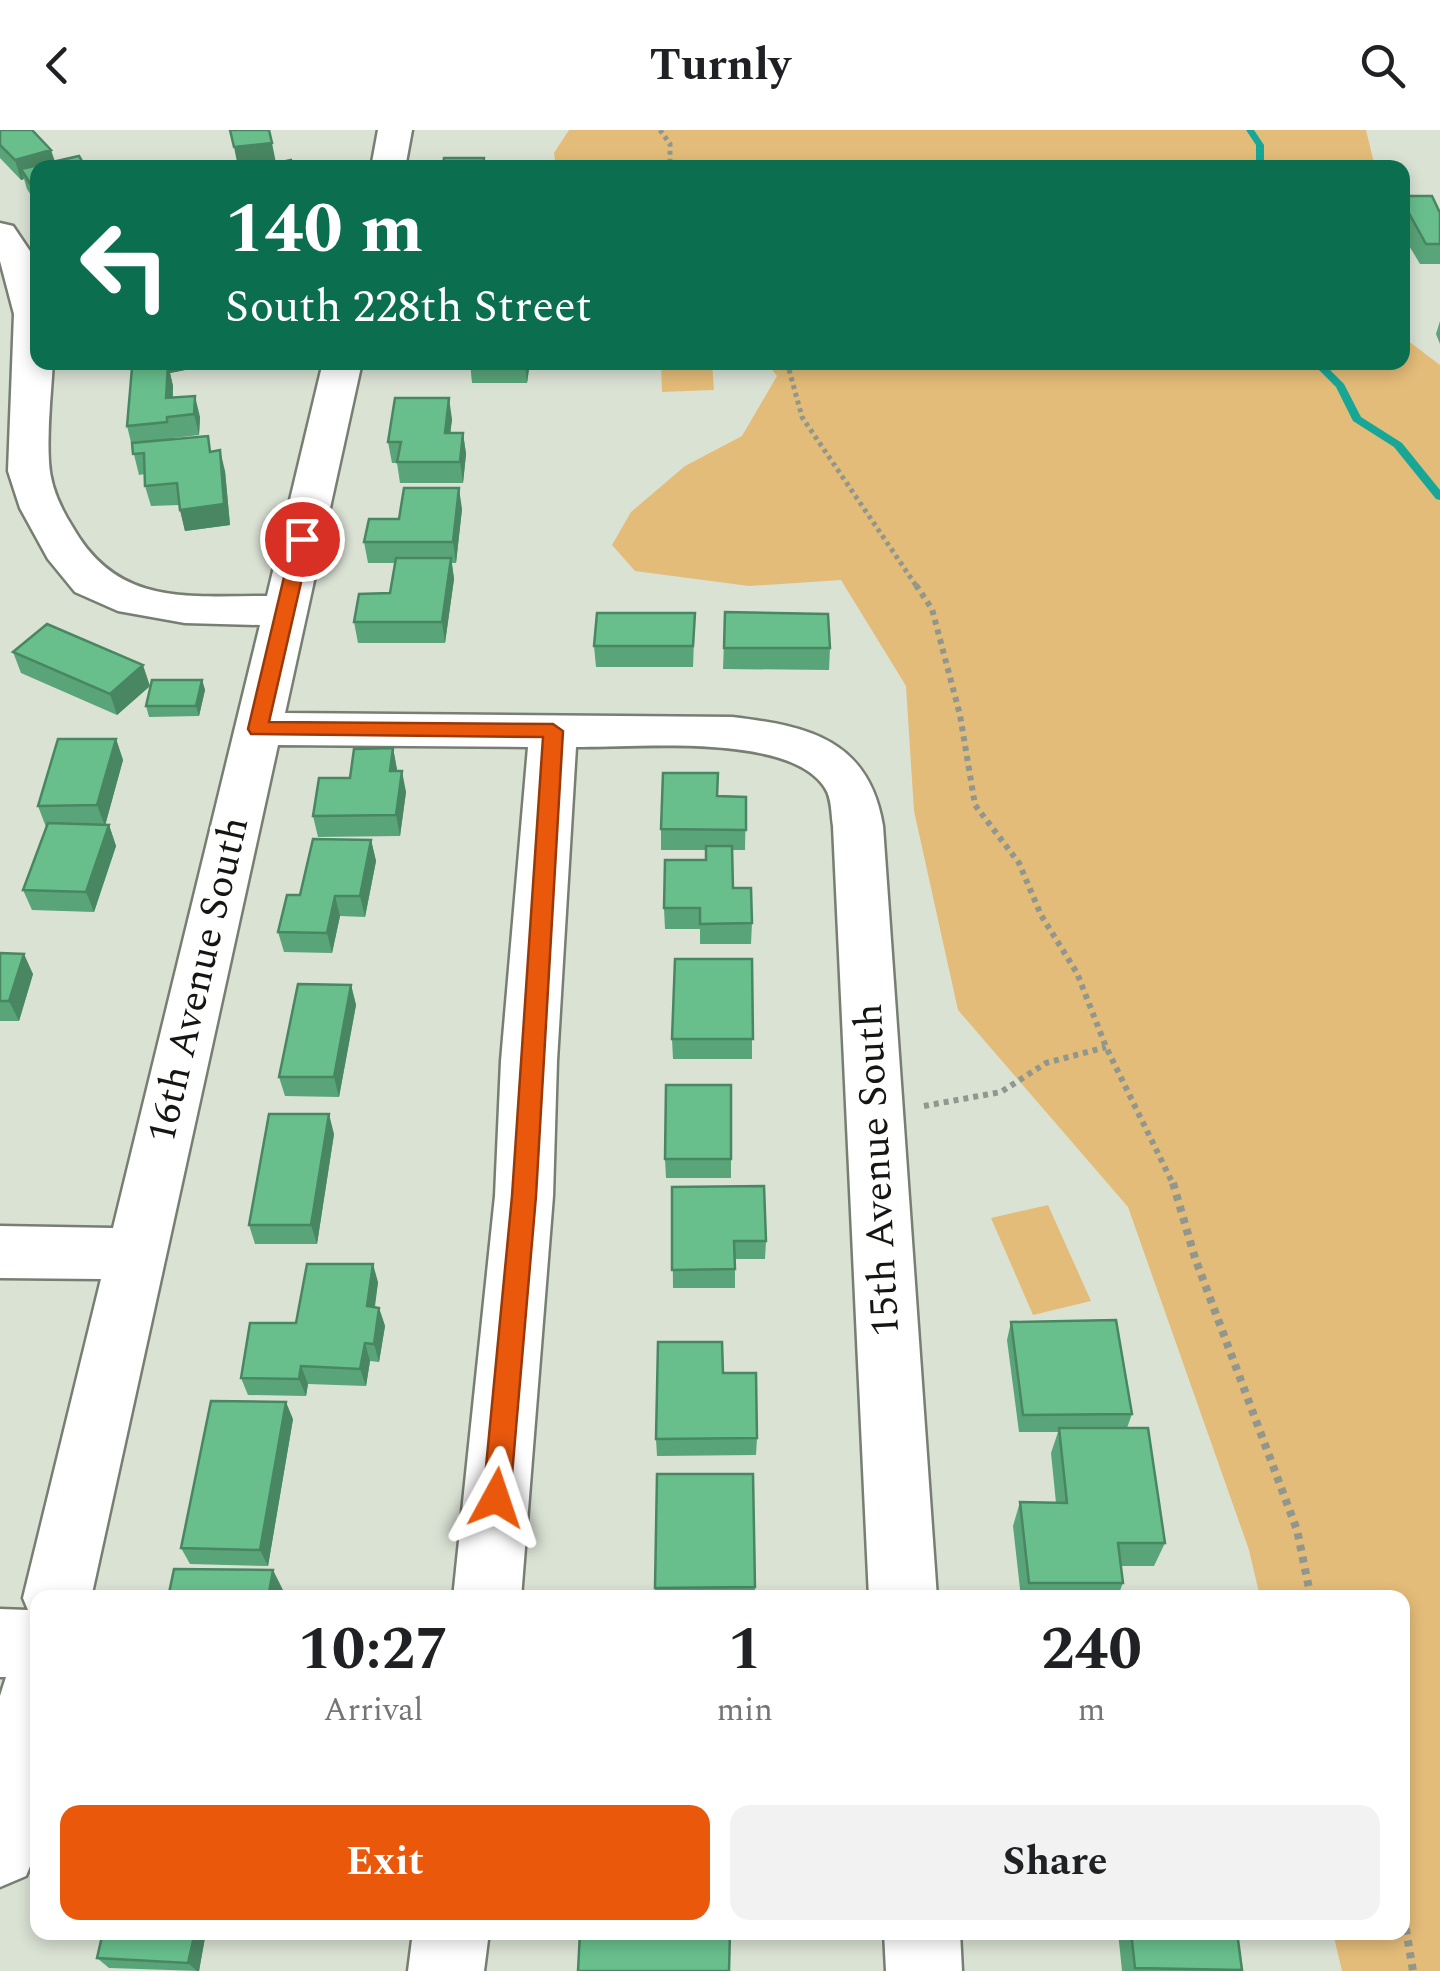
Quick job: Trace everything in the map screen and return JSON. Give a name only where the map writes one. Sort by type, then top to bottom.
[{"type":"street","points":[[389,160],[395,130]]},
{"type":"street","points":[[0,234],[26,274],[30,291]]},
{"type":"street","points":[[32,370],[28,465],[43,514],[67,555],[90,582],[127,597],[176,608],[286,610]]},
{"type":"street","name":"16th Avenue South","points":[[59,1590],[341,370]]},
{"type":"street","points":[[258,729],[553,731],[530,1043],[524,1196],[488,1590]]},
{"type":"street","name":"15th Avenue South","points":[[553,731],[714,732],[766,737],[820,756],[850,786],[858,826],[903,1590]]},
{"type":"street","points":[[0,1252],[134,1254]]},
{"type":"street","points":[[0,1644],[30,1644]]},
{"type":"street","points":[[0,1850],[30,1719]]},
{"type":"street","points":[[446,1971],[449,1940]]},
{"type":"street","points":[[922,1940],[924,1971]]},
{"type":"path","points":[[660,130],[670,144],[670,160]]},
{"type":"path","points":[[789,370],[802,417],[932,610],[960,715],[976,805],[1019,863],[1041,915],[1077,973],[1106,1047],[1179,1196],[1195,1258],[1297,1530],[1309,1590]]},
{"type":"path","points":[[875,1116],[1002,1092],[1046,1063],[1106,1047]]},
{"type":"path","points":[[1408,1940],[1413,1971]]},
{"type":"shaded area","points":[[569,130],[1366,130],[1373,160],[555,160],[554,153]]},
{"type":"shaded area","points":[[1410,342],[1440,365],[1440,1971],[1342,1971],[1335,1940],[1410,1940],[1410,1590],[1258,1590],[1249,1550],[1128,1207],[958,1010],[914,811],[906,686],[841,580],[749,586],[635,571],[612,545],[631,512],[685,466],[742,436],[777,376],[772,370],[1410,370]]},
{"type":"shaded area","points":[[661,370],[713,370],[714,390],[662,392]]},
{"type":"shaded area","points":[[1048,1205],[1091,1301],[1033,1315],[991,1218]]},
{"type":"building","points":[[0,130],[32,130],[51,150],[15,160],[0,145]]},
{"type":"building","points":[[230,130],[269,130],[272,143],[234,147]]},
{"type":"building","points":[[444,158],[484,158],[484,160]]},
{"type":"building","points":[[30,167],[30,183],[21,169]]},
{"type":"building","points":[[1410,196],[1432,196],[1440,213],[1440,244],[1426,244],[1410,215]]},
{"type":"building","points":[[132,370],[168,370],[166,398],[195,396],[194,414],[167,417],[167,422],[127,426]]},
{"type":"building","points":[[395,398],[449,398],[445,433],[463,433],[460,462],[397,462],[401,442],[388,442]]},
{"type":"building","points":[[208,436],[210,452],[220,450],[224,504],[180,510],[177,483],[145,486],[144,453],[133,454],[132,443]]},
{"type":"building","points":[[404,488],[459,488],[453,542],[364,542],[369,519],[399,519]]},
{"type":"building","points":[[396,558],[451,558],[442,622],[354,622],[359,594],[390,593]]},
{"type":"building","points":[[725,612],[828,614],[830,648],[724,648]]},
{"type":"building","points":[[597,613],[695,613],[693,646],[594,646]]},
{"type":"building","points":[[47,624],[143,665],[110,694],[13,652]]},
{"type":"building","points":[[152,680],[202,680],[196,706],[146,706]]},
{"type":"building","points":[[58,739],[116,739],[97,805],[38,806]]},
{"type":"building","points":[[393,748],[390,771],[402,771],[396,815],[313,816],[319,778],[350,778],[354,749]]},
{"type":"building","points":[[663,773],[718,773],[717,796],[746,797],[746,830],[661,829]]},
{"type":"building","points":[[48,823],[109,825],[86,892],[23,890]]},
{"type":"building","points":[[313,839],[371,840],[360,896],[335,896],[327,933],[278,932],[287,895],[300,895]]},
{"type":"building","points":[[706,846],[732,846],[733,888],[751,888],[752,923],[700,924],[700,908],[664,908],[665,860],[706,860]]},
{"type":"building","points":[[0,953],[24,954],[9,1001],[0,1001]]},
{"type":"building","points":[[675,959],[752,959],[753,1039],[672,1039]]},
{"type":"building","points":[[298,984],[351,985],[334,1077],[279,1077]]},
{"type":"building","points":[[666,1085],[731,1085],[731,1159],[665,1159]]},
{"type":"building","points":[[269,1114],[329,1114],[311,1225],[249,1225]]},
{"type":"building","points":[[764,1186],[766,1241],[734,1241],[735,1269],[672,1270],[672,1187]]},
{"type":"building","points":[[307,1264],[373,1264],[367,1306],[379,1308],[374,1344],[365,1343],[360,1369],[301,1366],[299,1379],[241,1378],[250,1323],[296,1323]]},
{"type":"building","points":[[1116,1320],[1132,1414],[1023,1415],[1011,1322]]},
{"type":"building","points":[[658,1342],[722,1342],[723,1373],[756,1373],[757,1438],[656,1439]]},
{"type":"building","points":[[211,1401],[286,1402],[260,1550],[181,1548]]},
{"type":"building","points":[[1059,1428],[1148,1428],[1165,1543],[1118,1543],[1123,1583],[1029,1583],[1020,1502],[1067,1503]]},
{"type":"building","points":[[657,1474],[753,1474],[755,1587],[655,1588]]},
{"type":"building","points":[[174,1569],[273,1570],[269,1590],[170,1590]]},
{"type":"building","points":[[101,1940],[193,1940],[188,1963],[97,1958]]},
{"type":"building","points":[[580,1940],[730,1940],[729,1971],[578,1971]]},
{"type":"building","points":[[1132,1940],[1238,1940],[1242,1970],[1135,1968]]},
{"type":"waterway","points":[[1250,130],[1260,145],[1260,160]]},
{"type":"waterway","points":[[1324,370],[1340,386],[1357,419],[1398,445],[1440,497]]},
{"type":"route","points":[[302,539],[258,729],[553,731],[524,1196],[496,1498]]}]
